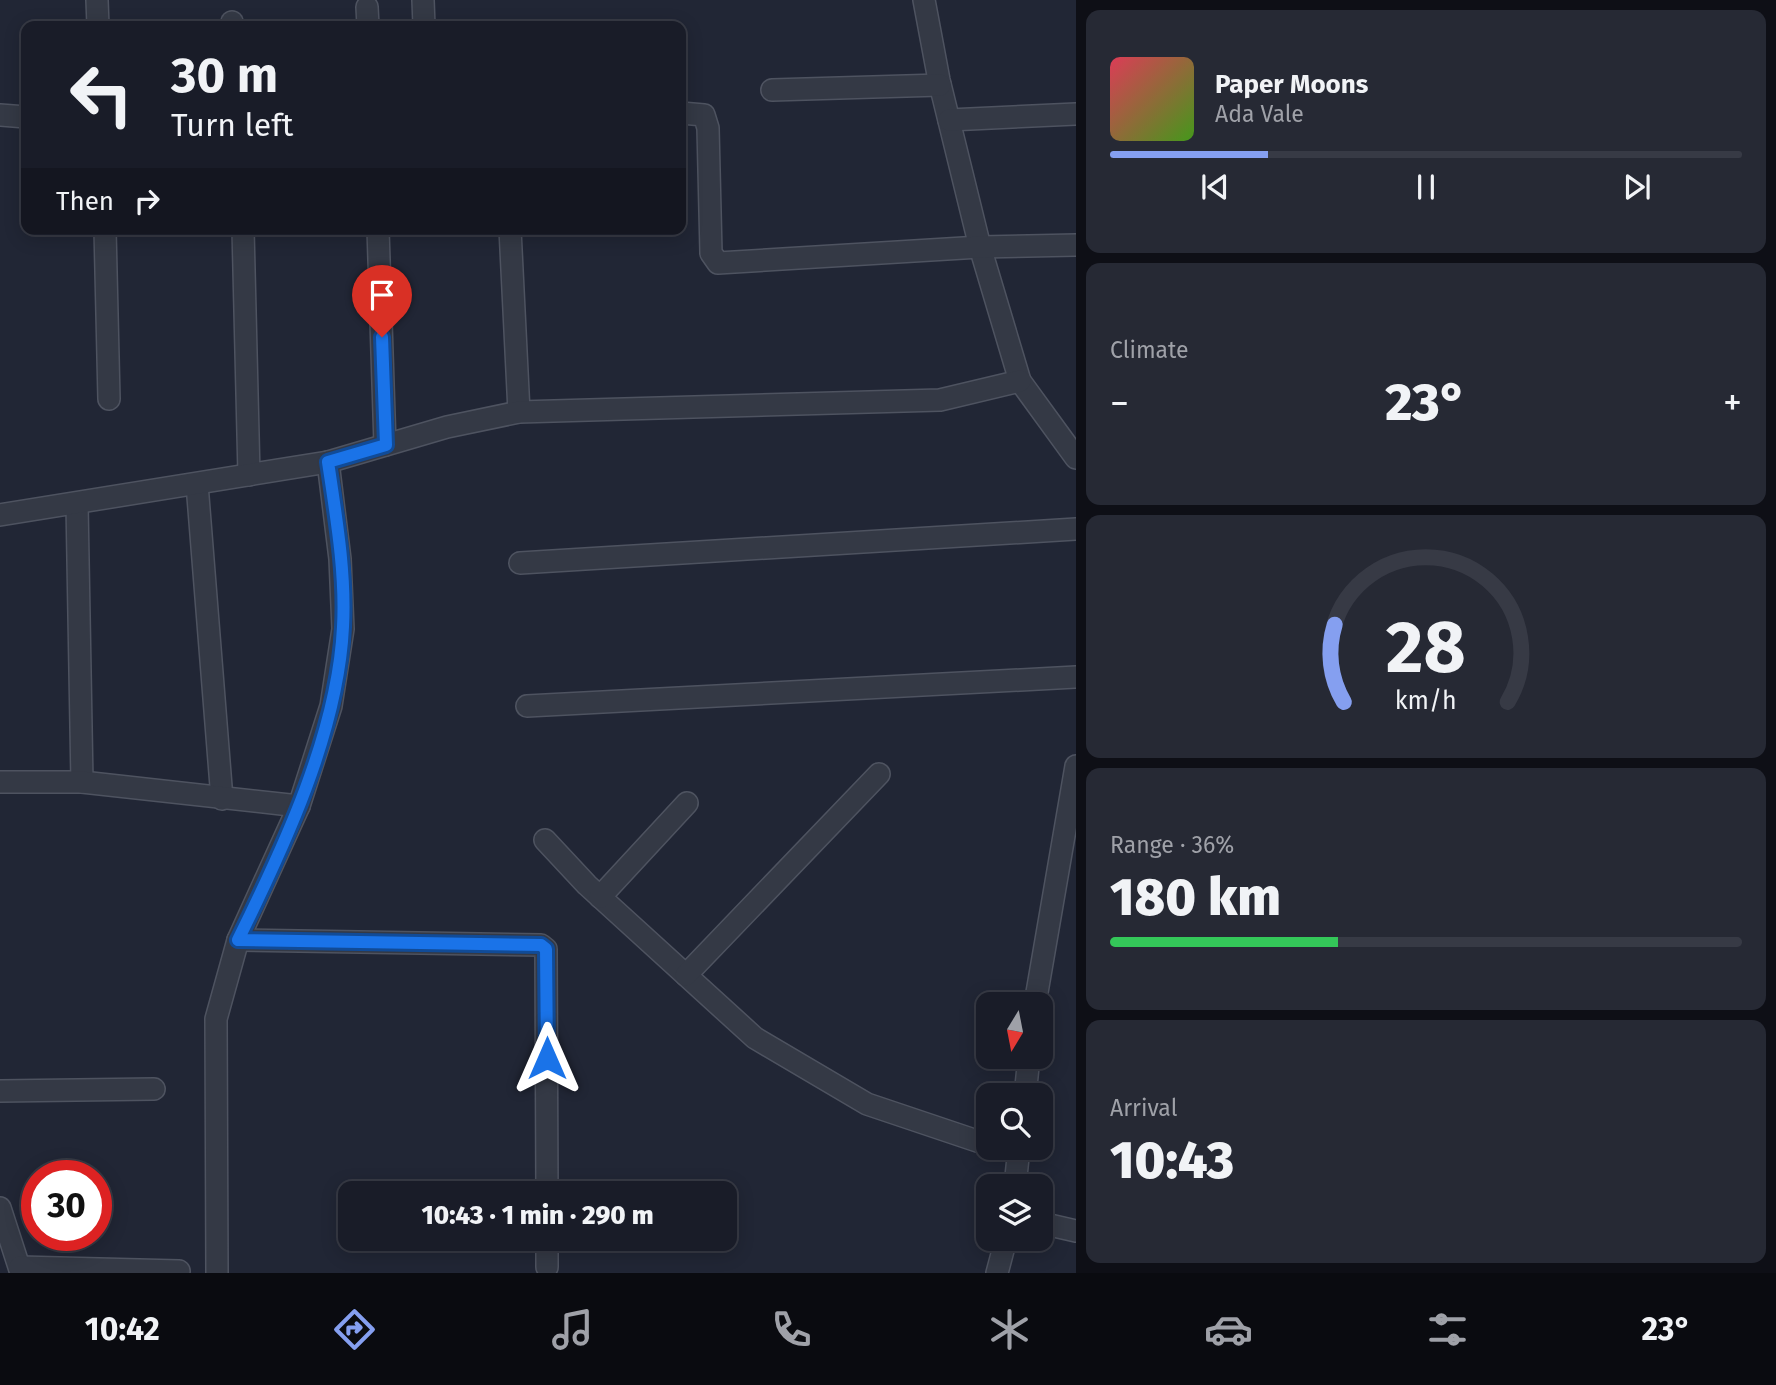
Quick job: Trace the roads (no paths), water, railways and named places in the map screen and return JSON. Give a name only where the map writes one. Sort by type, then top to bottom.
[{"type":"street","points":[[97,0],[98,21]]},
{"type":"street","points":[[424,0],[424,21]]},
{"type":"street","points":[[924,0],[940,85],[980,247],[1020,381],[1076,458]]},
{"type":"street","points":[[772,90],[940,85]]},
{"type":"street","points":[[686,113],[704,115],[708,128],[712,253],[718,263],[980,247],[1076,245]]},
{"type":"street","points":[[949,120],[1076,114]]},
{"type":"street","points":[[0,115],[21,117]]},
{"type":"street","points":[[106,235],[109,399]]},
{"type":"street","points":[[243,235],[249,475]]},
{"type":"street","points":[[378,235],[386,445]]},
{"type":"street","points":[[510,235],[519,412]]},
{"type":"street","points":[[0,515],[328,462],[447,427],[519,412],[940,400],[1020,381]]},
{"type":"street","points":[[217,1273],[216,1019],[238,940],[299,806],[331,706],[343,629],[340,559],[328,462]]},
{"type":"street","points":[[197,484],[222,799]]},
{"type":"street","points":[[77,504],[82,782]]},
{"type":"street","points":[[520,564],[1076,529]]},
{"type":"street","points":[[527,706],[1076,677]]},
{"type":"street","points":[[1037,992],[1076,766]]},
{"type":"street","points":[[686,975],[879,774]]},
{"type":"street","points":[[0,782],[82,782],[299,806]]},
{"type":"street","points":[[600,897],[687,803]]},
{"type":"street","points":[[545,840],[600,897],[755,1038],[867,1104],[976,1141]]},
{"type":"street","points":[[238,940],[541,945],[546,949],[547,1181]]},
{"type":"street","points":[[0,1091],[155,1089]]},
{"type":"street","points":[[0,1208],[20,1270],[179,1271]]},
{"type":"street","points":[[1053,1226],[1076,1231]]},
{"type":"street","points":[[547,1251],[547,1267]]},
{"type":"street","points":[[997,1273],[1003,1251]]}]
